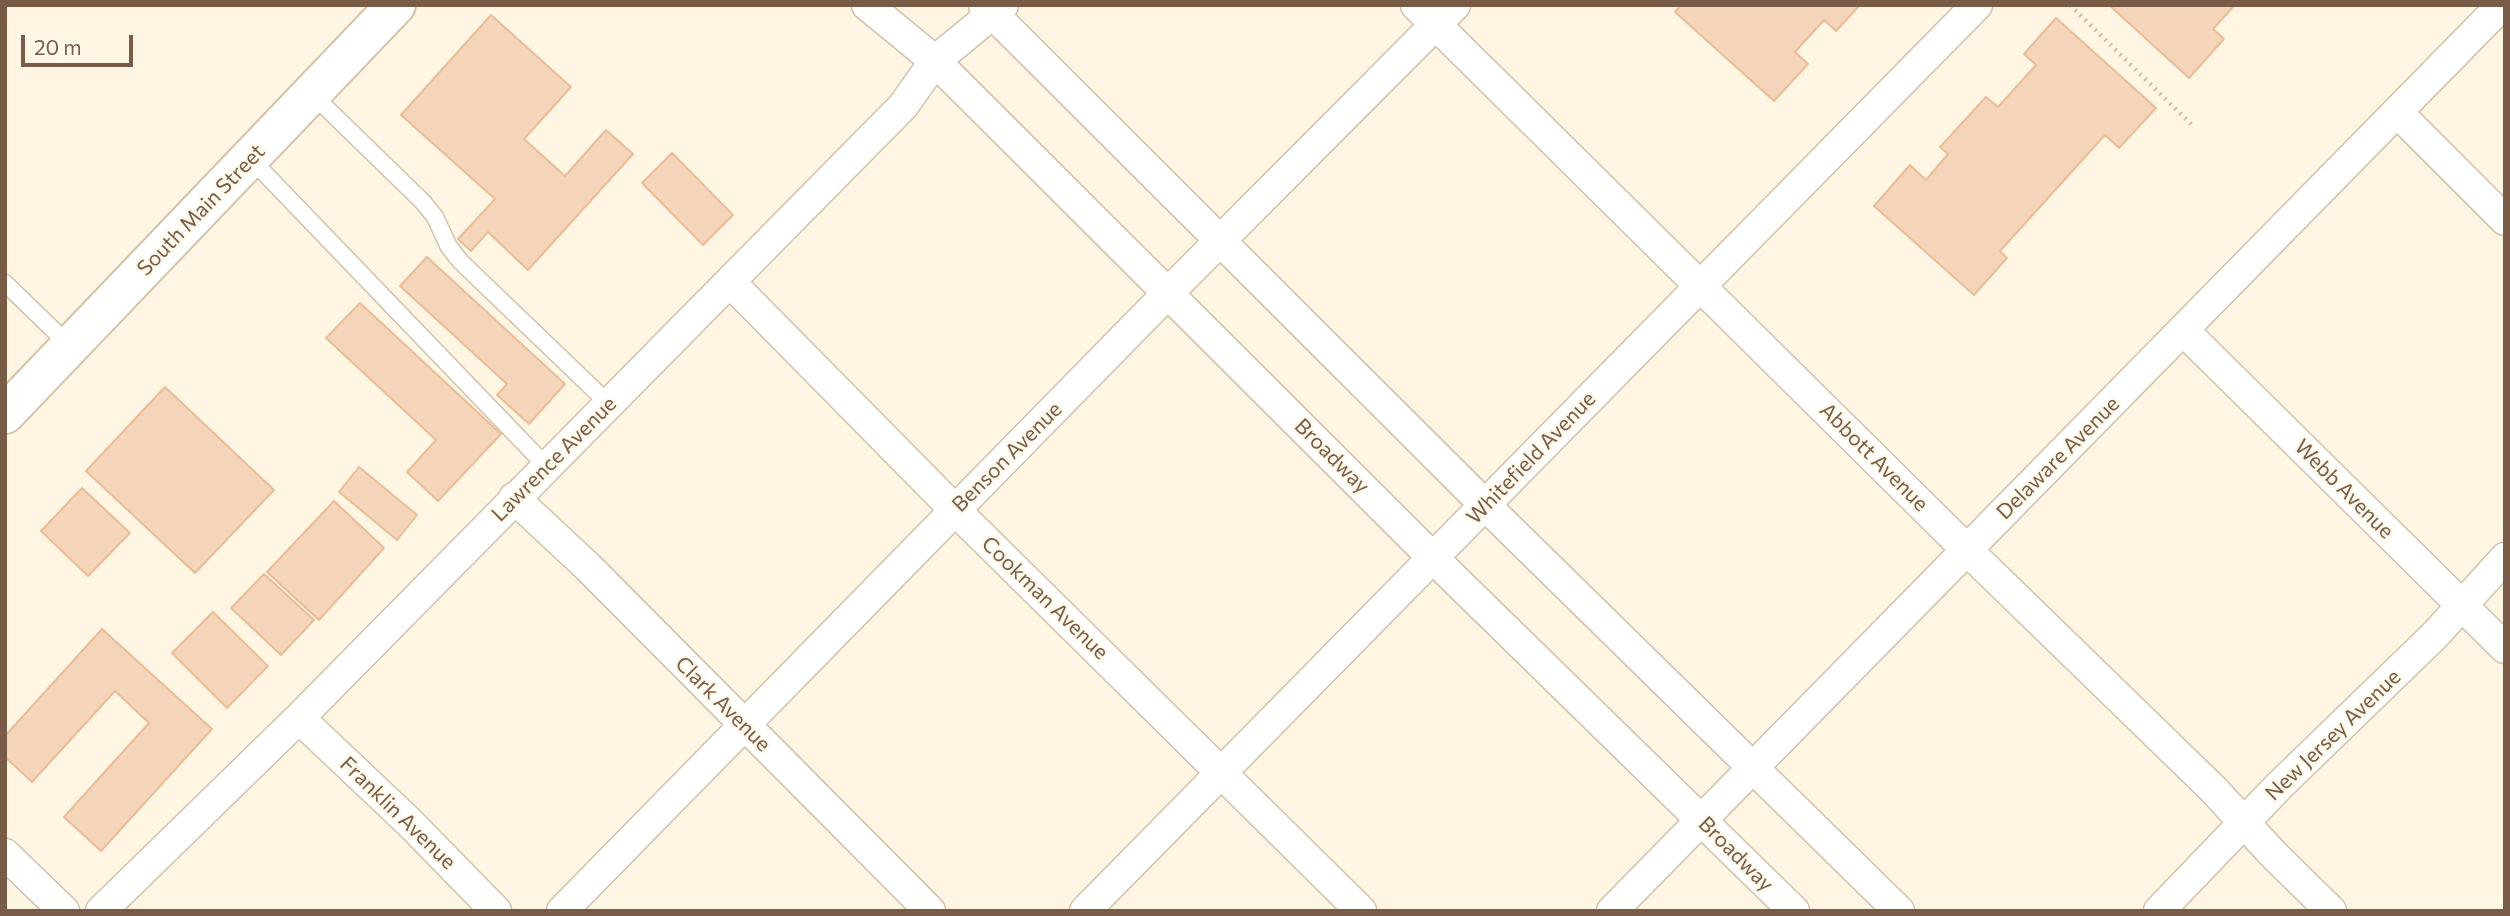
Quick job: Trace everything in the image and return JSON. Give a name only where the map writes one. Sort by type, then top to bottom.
[{"type":"main road","points":[[344,62],[358,5]]},
{"type":"main road","name":"South Main Street","points":[[5,414],[396,5]]},
{"type":"street","name":"Broadway","points":[[867,5],[936,61],[1432,557],[1794,911]]},
{"type":"street","name":"Whitefield Avenue","points":[[1085,911],[1977,5]]},
{"type":"street","name":"Delaware Avenue","points":[[1612,911],[2502,5]]},
{"type":"street","name":"Lawrence Avenue","points":[[101,911],[299,718],[730,282],[903,106],[936,61],[993,8]]},
{"type":"street","points":[[993,8],[1220,241],[1899,911]]},
{"type":"street","name":"Abbott Avenue","points":[[1436,12],[1700,284],[2213,789],[2331,911]]},
{"type":"street","name":"Benson Avenue","points":[[562,911],[1220,241],[1436,12]]},
{"type":"street","points":[[2397,112],[2505,220]]},
{"type":"street","name":"Cookman Avenue","points":[[730,282],[955,510],[1361,911]]},
{"type":"street","name":"Webb Avenue","points":[[2184,331],[2505,648]]},
{"type":"street","name":"Clark Avenue","points":[[514,498],[588,567],[930,911]]},
{"type":"street","name":"New Jersey Avenue","points":[[2159,911],[2278,786],[2435,635],[2505,558]]},
{"type":"street","name":"Franklin Avenue","points":[[299,718],[410,823],[496,911]]},
{"type":"street","points":[[5,854],[64,911]]},
{"type":"lane","points":[[312,94],[423,202],[435,217],[449,247],[461,262],[609,404]]},
{"type":"lane","points":[[250,158],[546,466]]},
{"type":"lane","points":[[5,283],[70,346]]},
{"type":"path","points":[[2070,5],[2194,127]]},
{"type":"building","points":[[1681,5],[1860,5],[1836,31],[1824,20],[1795,52],[1808,64],[1774,101],[1675,12]]},
{"type":"building","points":[[2109,5],[2235,5],[2213,29],[2224,39],[2189,78]]},
{"type":"building","points":[[491,15],[571,87],[524,139],[565,176],[606,130],[633,154],[528,270],[488,232],[471,251],[458,239],[495,199],[401,115]]},
{"type":"building","points":[[2056,18],[2156,108],[2119,148],[2105,135],[2000,251],[2007,258],[1974,295],[1874,206],[1910,165],[1926,180],[1948,154],[1940,147],[1986,97],[1998,107],[2036,65],[2024,54]]},
{"type":"building","points":[[672,153],[733,215],[703,245],[642,183]]},
{"type":"building","points":[[427,257],[565,384],[529,424],[497,395],[507,384],[400,286]]},
{"type":"building","points":[[360,303],[501,434],[438,501],[407,472],[436,440],[326,338]]},
{"type":"building","points":[[165,387],[274,490],[195,573],[86,471]]},
{"type":"building","points":[[359,467],[417,515],[397,540],[339,492]]},
{"type":"building","points":[[82,488],[130,533],[88,576],[41,531]]},
{"type":"building","points":[[334,501],[384,548],[319,620],[267,572]]},
{"type":"building","points":[[264,574],[314,620],[281,655],[231,608]]},
{"type":"building","points":[[213,612],[268,666],[227,708],[172,653]]},
{"type":"building","points":[[102,629],[212,729],[101,851],[64,817],[149,723],[115,691],[32,782],[5,757],[5,736]]}]
